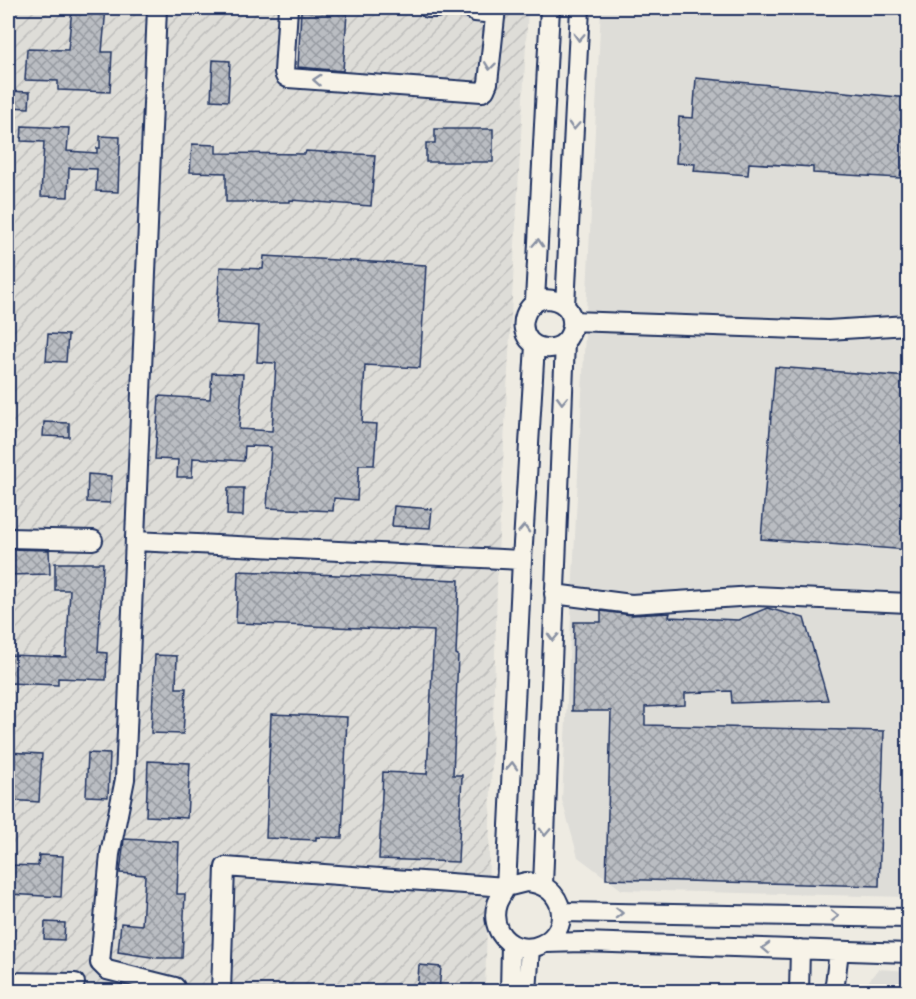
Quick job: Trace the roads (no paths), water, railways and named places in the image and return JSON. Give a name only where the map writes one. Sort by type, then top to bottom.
[{"type":"street","points":[[157,8],[125,779],[110,854],[100,963],[107,970],[176,987]]},
{"type":"street","points":[[288,8],[284,72],[288,78],[482,92],[488,83],[496,11],[475,12]]},
{"type":"street","points":[[428,8],[436,8]]},
{"type":"street","points":[[550,8],[535,301],[525,315],[523,324],[529,339],[535,345],[543,348],[558,346],[565,342],[572,328],[569,313],[580,8]]},
{"type":"street","points":[[535,301],[552,299],[560,302],[569,313],[828,330],[909,325]]},
{"type":"street","points":[[543,885],[565,342]]},
{"type":"street","points":[[535,345],[506,887],[496,906],[495,917],[497,927],[503,937],[511,944],[521,947],[583,942],[909,953]]},
{"type":"street","points":[[8,538],[93,540]]},
{"type":"street","points":[[135,541],[522,560]]},
{"type":"street","points":[[554,594],[631,604],[754,596],[909,603]]},
{"type":"street","points":[[221,992],[225,867],[506,887],[526,882],[543,885],[558,901],[561,921],[553,937],[538,945],[527,992]]},
{"type":"street","points":[[561,912],[909,918]]},
{"type":"street","points":[[510,992],[511,944]]},
{"type":"street","points":[[799,992],[800,949]]},
{"type":"street","points":[[834,992],[838,951]]},
{"type":"street","points":[[8,982],[75,983]]},
{"type":"tunnel","points":[[436,8],[475,12]]}]
